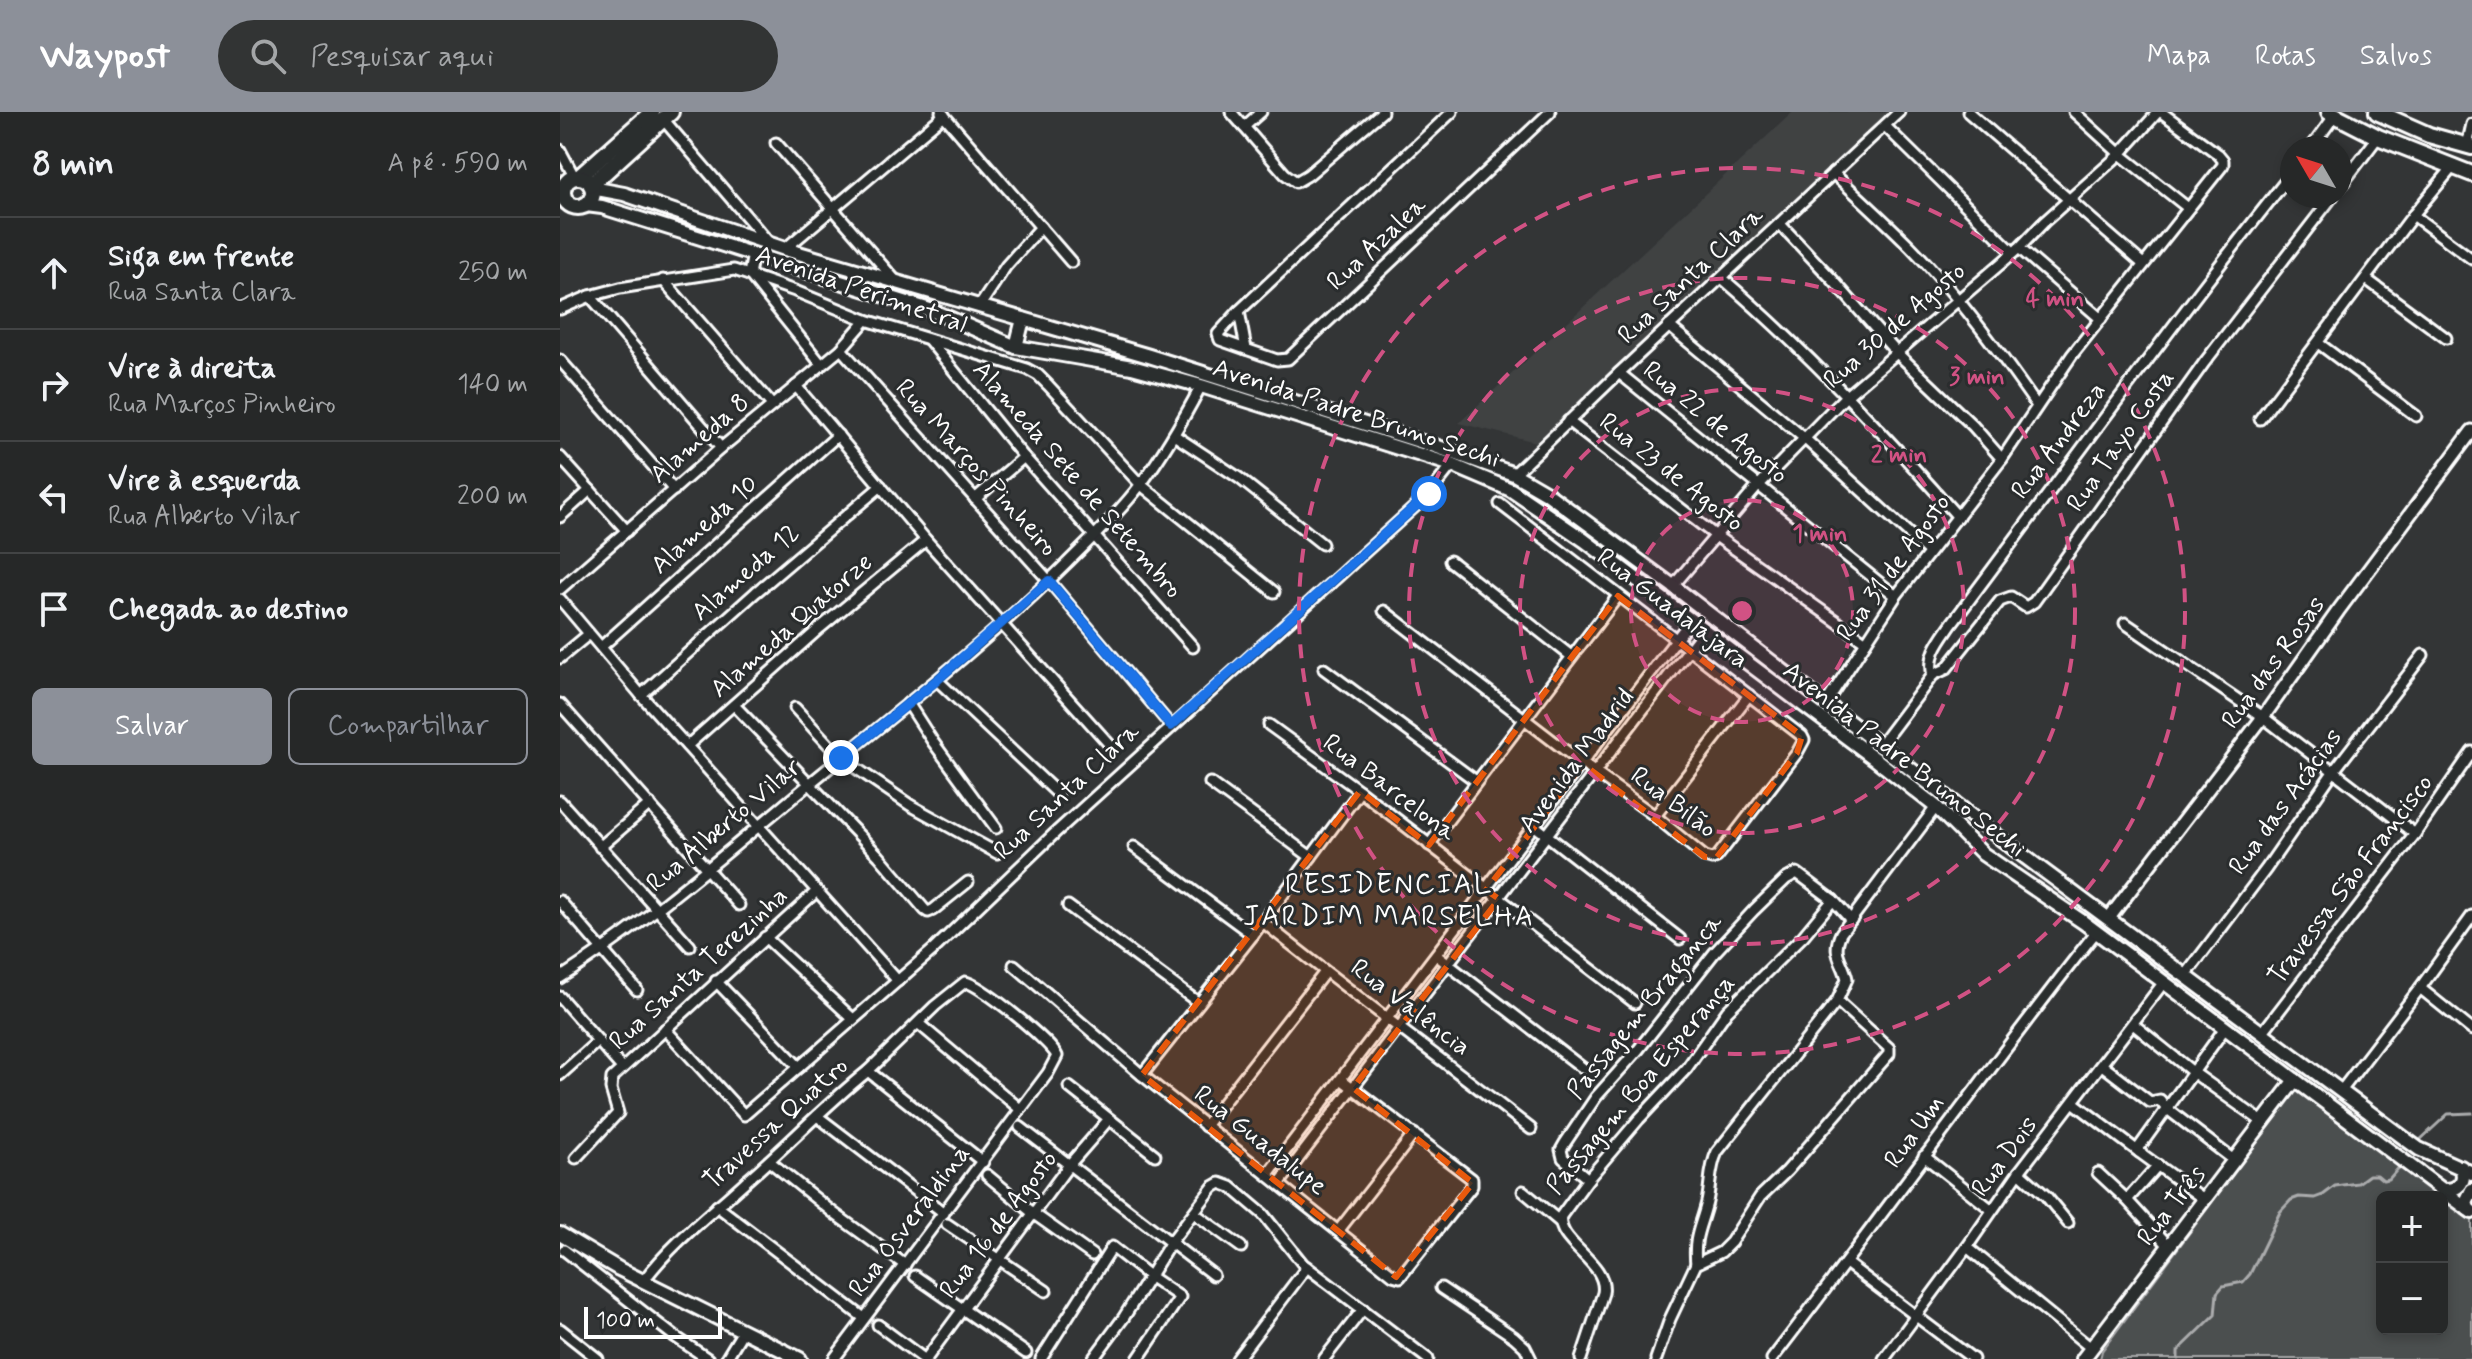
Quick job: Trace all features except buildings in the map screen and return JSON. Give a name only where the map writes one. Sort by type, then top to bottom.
[{"type":"main road","points":[[2377,112],[2429,135],[2470,146]]},
{"type":"main road","points":[[584,182],[592,196],[586,205],[578,207],[563,201],[567,182],[584,182],[662,114]]},
{"type":"main road","points":[[2332,114],[2378,137],[2472,174]]},
{"type":"main road","name":"Avenida Padre Bruno Sechi","points":[[584,182],[785,249],[1435,446],[1514,474],[1545,492],[1673,586],[2013,848],[2419,1149],[2467,1170]]},
{"type":"main road","name":"Avenida Padre Bruno Sechi","points":[[586,205],[602,207],[933,311],[1016,347],[1132,367],[1201,386],[1452,465],[1515,492],[1691,620],[1936,807],[1995,863],[2096,932],[2470,1211]]},
{"type":"main road","points":[[1016,347],[1023,319]]},
{"type":"main road","points":[[1976,848],[1986,846],[1992,840],[1994,831]]},
{"type":"main road","points":[[1995,863],[1999,850],[2007,846],[2013,848]]},
{"type":"main road","name":"Rua Três","points":[[2087,1354],[2295,1080]]},
{"type":"main road","points":[[2442,1190],[2452,1191],[2459,1187],[2467,1170]]},
{"type":"main road","points":[[2470,1211],[2466,1202],[2472,1190]]},
{"type":"main road","points":[[560,1234],[565,1249],[644,1280],[800,1359]]},
{"type":"street","points":[[1231,112],[1288,178],[1296,182],[1382,112]]},
{"type":"street","points":[[1244,127],[1261,112]]},
{"type":"street","points":[[1246,349],[1239,311],[1452,112]]},
{"type":"street","name":"Rua Azalea","points":[[1239,311],[1220,330],[1217,336],[1220,340],[1277,360],[1288,359],[1550,112]]},
{"type":"street","name":"Rua Santa Clara","points":[[1514,474],[1899,112]]},
{"type":"street","points":[[1968,112],[2143,264]]},
{"type":"street","points":[[2074,112],[2120,154],[2188,208]]},
{"type":"street","name":"Rua 30 de Agosto","points":[[1673,586],[1758,486],[1845,397],[2016,250],[2120,154],[2159,112]]},
{"type":"street","name":"Rua 31 de Agosto","points":[[1826,703],[1896,596],[2002,459],[2072,355],[2223,165],[2218,154],[2159,112]]},
{"type":"street","points":[[662,114],[770,244]]},
{"type":"street","points":[[785,249],[943,114],[1071,262]]},
{"type":"street","points":[[2318,136],[2332,114]]},
{"type":"street","points":[[2470,146],[2472,124]]},
{"type":"street","points":[[1885,126],[2016,250],[2101,319]]},
{"type":"street","points":[[2352,171],[2378,137]]},
{"type":"street","points":[[776,143],[895,280]]},
{"type":"street","points":[[560,150],[584,182]]},
{"type":"street","points":[[2260,419],[2413,215],[2452,168]]},
{"type":"street","points":[[1833,173],[1910,246],[2002,357],[2037,406]]},
{"type":"street","name":"Rua Andreza","points":[[1881,744],[1933,675],[1934,650],[1952,623],[2280,188]]},
{"type":"street","name":"Rua Tayo Costa","points":[[1933,675],[1946,669],[2000,601],[2011,597],[2026,607],[2034,602],[2204,363],[2324,208]]},
{"type":"street","points":[[2413,215],[2472,259]]},
{"type":"street","points":[[1780,224],[1896,352],[1973,426],[2002,459]]},
{"type":"street","points":[[979,307],[1006,266],[1041,227]]},
{"type":"street","points":[[753,254],[749,274],[821,364]]},
{"type":"street","name":"Avenida Perimetral","points":[[560,309],[590,296],[663,280],[734,270],[866,320],[1008,363],[1038,375],[1140,484],[1274,592]]},
{"type":"street","points":[[1722,278],[1776,326],[1958,517]]},
{"type":"street","points":[[2366,279],[2446,338]]},
{"type":"street","points":[[663,280],[772,405]]},
{"type":"street","points":[[590,296],[721,448]]},
{"type":"street","name":"Alameda 8","points":[[560,589],[721,448],[841,349],[866,320]]},
{"type":"street","points":[[1669,326],[1804,438],[1929,552]]},
{"type":"street","name":"Alameda Sete de Setembro","points":[[929,340],[1024,457],[1193,647]]},
{"type":"street","points":[[2318,343],[2416,416]]},
{"type":"street","name":"Rua Marços Pinheiro","points":[[841,349],[1049,581],[1171,726]]},
{"type":"street","points":[[560,360],[674,490]]},
{"type":"street","name":"Rua 22 de Agosto","points":[[1619,373],[1896,596]]},
{"type":"street","points":[[796,386],[926,540],[1110,745]]},
{"type":"street","name":"Rua Alberto Vilar","points":[[560,978],[602,951],[709,870],[758,826],[937,680],[1049,581],[1094,537],[1140,484],[1174,435],[1201,386]]},
{"type":"street","name":"Rua 23 de Agosto","points":[[1568,421],[1716,536],[1866,642]]},
{"type":"street","name":"Rua das Rosas","points":[[2109,918],[2263,717],[2472,431]]},
{"type":"street","name":"Alameda 10","points":[[601,647],[838,435]]},
{"type":"street","points":[[1174,435],[1239,478],[1322,544]]},
{"type":"street","points":[[560,457],[627,531]]},
{"type":"street","points":[[975,499],[1024,457]]},
{"type":"street","name":"Rua Santa Clara","points":[[665,1029],[744,1115],[898,981],[1171,726],[1429,494],[1452,465]]},
{"type":"street","name":"Alameda 12","points":[[641,695],[881,486]]},
{"type":"street","points":[[560,517],[590,490]]},
{"type":"street","name":"Rua Guadalajara","points":[[1500,504],[1799,732],[1804,740],[1797,753]]},
{"type":"street","name":"Alameda Quatorze","points":[[687,746],[820,628],[926,540]]},
{"type":"street","points":[[1450,561],[1571,656]]},
{"type":"street","points":[[1429,845],[1618,596]]},
{"type":"street","name":"Rua Santa Terezinha","points":[[560,599],[641,695],[898,981]]},
{"type":"street","name":"Rua Bilão","points":[[1384,611],[1705,857],[1717,857],[1797,753]]},
{"type":"street","name":"Avenida Madrid","points":[[1268,1174],[1691,620]]},
{"type":"street","points":[[2125,623],[2263,717],[2415,834]]},
{"type":"street","name":"Avenida Madrid","points":[[1279,1184],[1704,630]]},
{"type":"street","points":[[560,658],[589,634]]},
{"type":"street","name":"Rua das Acácias","points":[[2186,975],[2266,869],[2333,772],[2423,655]]},
{"type":"street","points":[[1324,669],[1476,781]]},
{"type":"street","points":[[937,680],[1058,794]]},
{"type":"street","points":[[1655,816],[1749,695]]},
{"type":"street","points":[[908,703],[996,828]]},
{"type":"street","points":[[560,704],[739,905]]},
{"type":"street","points":[[734,705],[879,856],[928,912],[968,882]]},
{"type":"street","points":[[795,708],[841,758],[910,805],[997,853]]},
{"type":"street","name":"Rua Barcelona","points":[[1269,725],[1360,791],[1635,1003]]},
{"type":"street","name":"Travessa São Francisco","points":[[2262,1033],[2415,834],[2472,752]]},
{"type":"street","points":[[1210,783],[1311,857]]},
{"type":"street","points":[[1142,1075],[1263,922],[1360,791]]},
{"type":"street","points":[[560,801],[690,946]]},
{"type":"street","points":[[600,847],[650,804]]},
{"type":"street","points":[[1656,1359],[1670,1319],[1696,1264],[1695,1236],[1708,1199],[1709,1172],[1717,1152],[1837,1001],[1847,979],[1836,943],[1936,807]]},
{"type":"street","points":[[1535,826],[1680,939]]},
{"type":"street","points":[[1134,847],[1253,935]]},
{"type":"street","name":"Passagem Braganca","points":[[1588,1179],[1563,1158],[1561,1150],[1596,1097],[1736,929],[1786,879],[1795,874],[1800,874],[1833,900]]},
{"type":"street","name":"Rua Santa Terezinha","points":[[576,1158],[618,1113],[610,1083],[612,1078],[817,891]]},
{"type":"street","points":[[1833,900],[1851,920]]},
{"type":"street","name":"Passagem Boa Esperança","points":[[1581,1359],[1604,1282],[1563,1230],[1561,1216],[1639,1119],[1687,1068],[1727,1011],[1803,936],[1833,900]]},
{"type":"street","points":[[560,901],[637,990]]},
{"type":"street","points":[[1068,906],[1199,1003]]},
{"type":"street","points":[[2341,1091],[2472,916]]},
{"type":"street","name":"Rua Valência","points":[[1263,922],[1531,1129]]},
{"type":"street","name":"Rua Um","points":[[1772,1359],[2021,1025],[2096,932]]},
{"type":"street","points":[[765,937],[853,1019]]},
{"type":"street","points":[[1436,955],[1584,1069]]},
{"type":"street","name":"Rua Guadalupe","points":[[1014,965],[1205,1126],[1393,1275],[1400,1277],[1472,1186],[1472,1179],[1414,1134]]},
{"type":"street","points":[[1205,1126],[1325,972]]},
{"type":"street","points":[[716,981],[799,1067]]},
{"type":"street","name":"Rua Osveraldina","points":[[834,1359],[983,1162],[1057,1056],[1049,1044],[973,982],[965,982],[935,1006],[919,1024]]},
{"type":"street","name":"Rua Dois","points":[[1884,1359],[2019,1172],[2164,982]]},
{"type":"street","points":[[2420,988],[2472,1030]]},
{"type":"street","points":[[560,997],[622,1068]]},
{"type":"street","points":[[1696,1264],[1721,1252],[1731,1242],[1760,1197],[1787,1171],[1889,1054],[1889,1048],[1879,1037],[1837,1001]]},
{"type":"street","points":[[868,1071],[919,1024],[1020,1109]]},
{"type":"street","points":[[2133,1024],[2264,1123]]},
{"type":"street","points":[[2139,1152],[2139,1147],[2166,1108],[2225,1028]]},
{"type":"street","points":[[560,1075],[598,1041]]},
{"type":"street","points":[[2102,1065],[2150,1102],[2160,1100],[2166,1108],[2235,1161]]},
{"type":"street","name":"Travessa Quatro","points":[[644,1280],[666,1253],[868,1071],[983,1162]]},
{"type":"street","points":[[1339,1230],[1414,1134],[1341,1079]]},
{"type":"street","points":[[1069,1087],[1155,1155]]},
{"type":"street","points":[[2073,1102],[2205,1200]]},
{"type":"street","points":[[817,1116],[944,1213]]},
{"type":"street","name":"Rua 16 de Agosto","points":[[925,1359],[1069,1165],[1109,1119]]},
{"type":"street","points":[[1020,1127],[1213,1275]]},
{"type":"street","points":[[1924,1156],[1992,1210]]},
{"type":"street","points":[[769,1161],[905,1265]]},
{"type":"street","points":[[2127,1200],[2158,1165]]},
{"type":"street","points":[[2019,1172],[2046,1196],[2068,1223]]},
{"type":"street","points":[[2098,1173],[2169,1246]]},
{"type":"street","points":[[987,1175],[1034,1214],[1092,1255]]},
{"type":"street","points":[[1093,1359],[1124,1317],[1171,1242],[1217,1183],[1223,1183],[1263,1214],[1307,1267],[1363,1309],[1415,1355],[1428,1359]]},
{"type":"street","points":[[1523,1191],[1560,1222]]},
{"type":"street","points":[[717,1206],[864,1318]]},
{"type":"street","points":[[1194,1213],[1241,1247]]},
{"type":"street","points":[[947,1224],[1046,1291]]},
{"type":"street","points":[[1041,1359],[1112,1247],[1180,1297],[1138,1359]]},
{"type":"street","points":[[1967,1247],[2087,1354]]},
{"type":"street","points":[[565,1249],[674,1336],[708,1359]]},
{"type":"street","points":[[1846,1263],[1973,1359]]},
{"type":"street","points":[[1237,1359],[1307,1267]]},
{"type":"street","points":[[915,1276],[1026,1353]]},
{"type":"street","points":[[1441,1288],[1514,1337],[1525,1347],[1531,1359]]},
{"type":"street","points":[[1324,1359],[1363,1309]]},
{"type":"street","points":[[878,1325],[925,1359]]},
{"type":"street","points":[[560,1329],[598,1359]]},
{"type":"street","points":[[726,1359],[743,1331]]},
{"type":"highlighted area","points":[[1618,596],[1802,736],[1797,753],[1717,857],[1705,857],[1583,764],[1486,890],[1499,899],[1353,1088],[1473,1183],[1396,1277],[1142,1075],[1360,791],[1429,845]]},
{"type":"shaded area","points":[[1793,112],[1891,112],[1536,442],[1459,423]]},
{"type":"shaded area","points":[[2299,1085],[2438,1191],[2376,1191],[2376,1335],[2448,1335],[2448,1199],[2472,1217],[2472,1359],[2100,1359],[2102,1351]]},
{"type":"waterway","points":[[2420,1140],[2448,1114],[2472,1113]]},
{"type":"waterway","points":[[2178,1359],[2178,1351],[2215,1315],[2217,1293],[2223,1286],[2243,1282],[2250,1274],[2280,1212],[2291,1200],[2315,1198],[2335,1186],[2358,1183],[2369,1175],[2389,1179],[2402,1164]]},
{"type":"district","name":"RESIDENCIAL JARDIM MARSELHA","points":[[1389,901]]},
{"type":"route","points":[[841,758],[937,680],[1049,581],[1171,726],[1429,494]]}]
